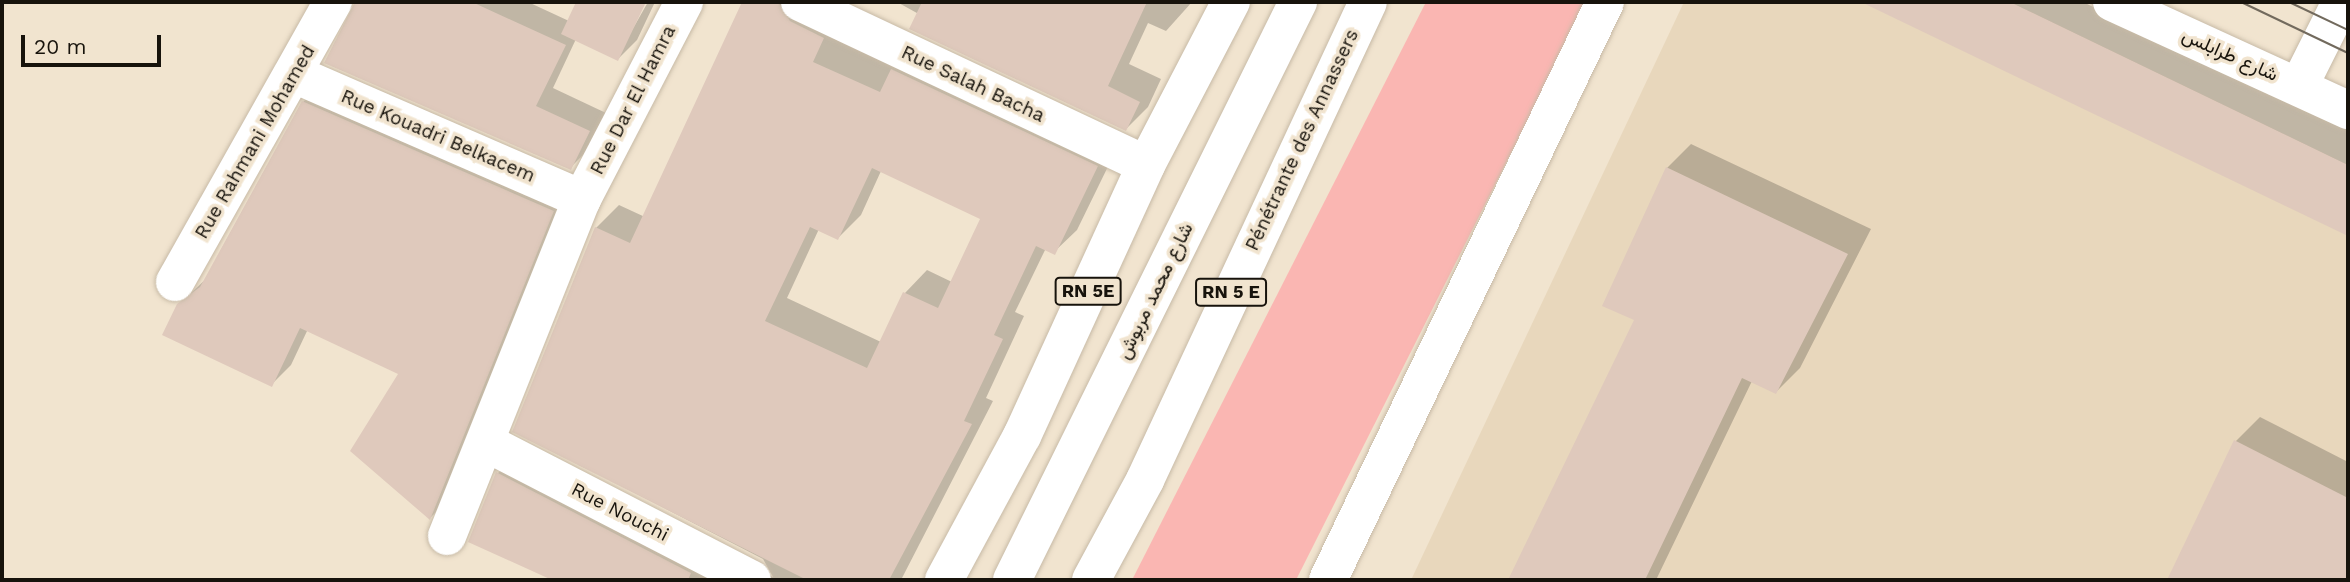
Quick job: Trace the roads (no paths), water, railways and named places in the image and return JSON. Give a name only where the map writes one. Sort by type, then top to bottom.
[{"type":"main road","name":"Rue Rahmani Mohamed","points":[[175,282],[333,2]]},
{"type":"main road","name":"Rue Dar El Hamra","points":[[447,536],[487,443],[582,199],[684,2]]},
{"type":"main road","name":"Rue Salah Bacha","points":[[800,2],[1146,165]]},
{"type":"main road","name":"RN 5E","points":[[944,580],[1022,436],[1146,165],[1231,2]]},
{"type":"main road","name":"شارع محمد مربوش","points":[[1012,580],[1298,2]]},
{"type":"main road","name":"Pénétrante des Annassers","points":[[1091,580],[1144,480],[1368,2]]},
{"type":"main road","points":[[1328,580],[1605,2]]},
{"type":"main road","name":"شارع طرابلس","points":[[2112,2],[2348,110]]},
{"type":"main road","points":[[2299,86],[2341,2]]},
{"type":"main road","name":"Rue Kouadri Belkacem","points":[[294,74],[582,199]]},
{"type":"main road","name":"Rue Nouchi","points":[[487,443],[752,580]]},
{"type":"tram line","points":[[2241,2],[2348,53]]},
{"type":"tram line","points":[[2289,2],[2348,30]]}]
